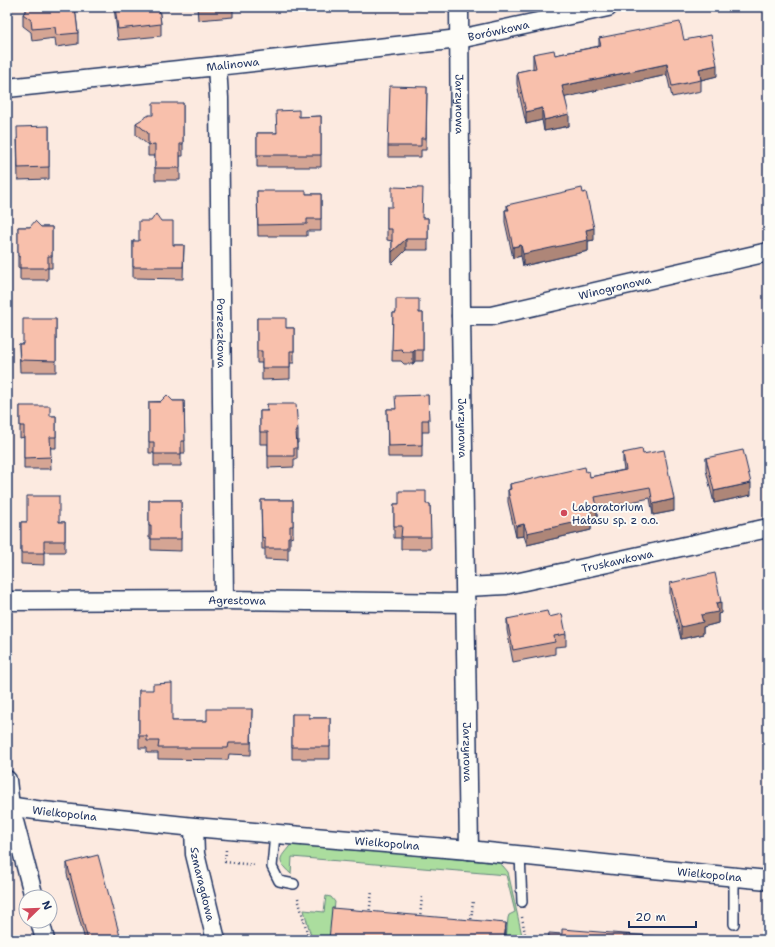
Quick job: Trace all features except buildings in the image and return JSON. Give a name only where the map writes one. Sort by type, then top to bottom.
[{"type":"street","name":"Jarzynowa","points":[[459,7],[461,316],[469,850]]},
{"type":"street","name":"Borówkowa","points":[[459,39],[608,7]]},
{"type":"street","name":"Malinowa","points":[[7,88],[459,39]]},
{"type":"street","name":"Porzeczkowa","points":[[217,66],[219,98],[224,600]]},
{"type":"street","name":"Winogronowa","points":[[461,316],[491,316],[768,252]]},
{"type":"street","name":"Truskawkowa","points":[[466,595],[768,528]]},
{"type":"street","name":"Agrestowa","points":[[7,601],[224,600],[466,595]]},
{"type":"street","points":[[7,780],[8,806],[32,889]]},
{"type":"street","name":"Wielkopolna","points":[[8,806],[194,827],[469,850],[653,870],[768,880]]},
{"type":"street","name":"Szmaragdowa","points":[[194,827],[195,854],[216,940]]},
{"type":"street","points":[[42,929],[45,940]]},
{"type":"lane","points":[[275,834],[272,866],[279,881],[294,884]]},
{"type":"lane","points":[[520,855],[522,902]]},
{"type":"lane","points":[[734,876],[734,924]]},
{"type":"path","points":[[227,830],[225,862],[272,866]]},
{"type":"path","points":[[294,884],[309,940]]},
{"type":"path","points":[[369,915],[372,891]]},
{"type":"path","points":[[420,919],[422,896]]},
{"type":"path","points":[[470,924],[473,900]]},
{"type":"path","points":[[522,902],[520,911],[526,940]]},
{"type":"green space","points":[[292,843],[499,863],[508,872],[523,940],[506,940],[508,918],[509,915],[515,912],[506,875],[292,857],[291,874],[282,865],[281,858]]},
{"type":"green space","points":[[326,896],[331,897],[335,902],[331,940],[312,940],[304,910],[324,912]]},
{"type":"place","name":"Laboratorium Hałasu sp. z o.o.","points":[[564,513]]}]
